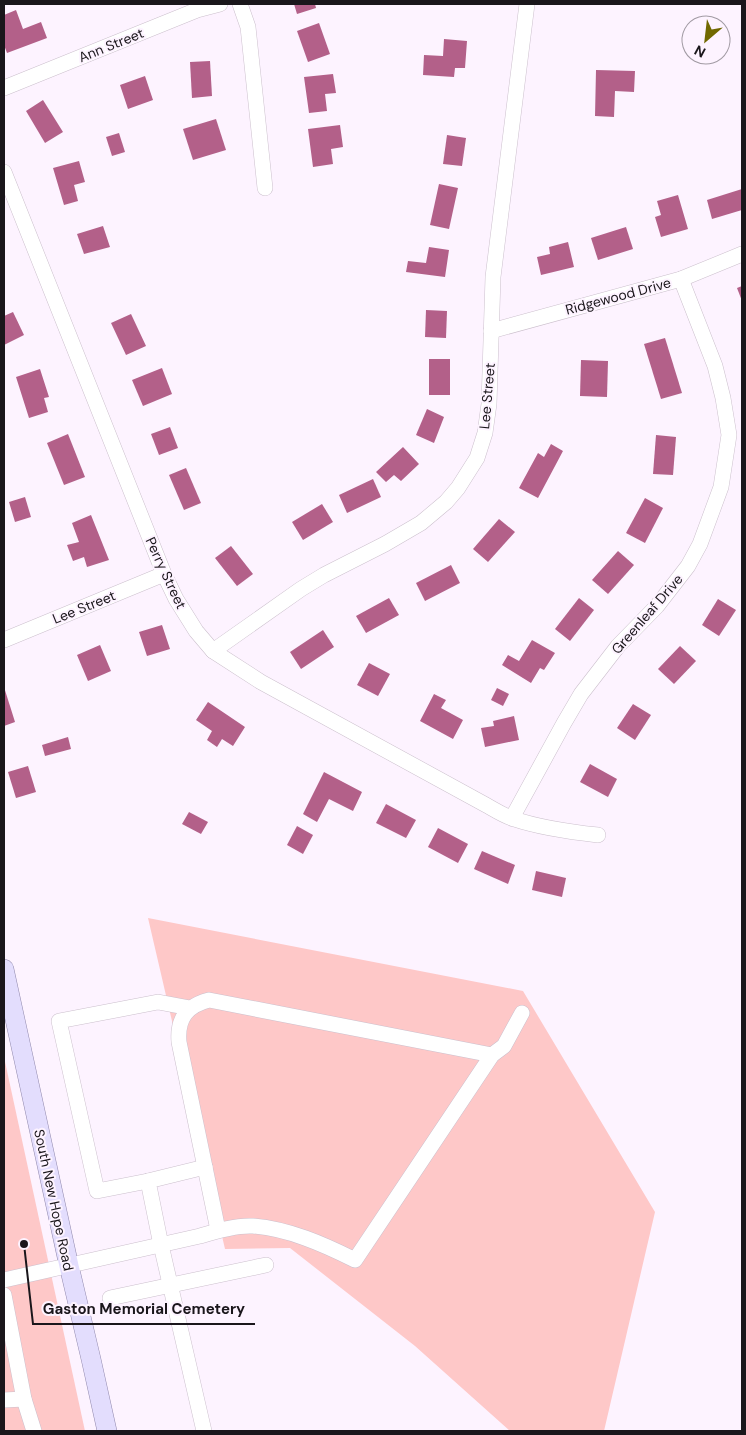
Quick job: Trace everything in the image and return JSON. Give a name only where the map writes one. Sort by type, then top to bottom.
[{"type":"main road","name":"South New Hope Road","points":[[4,969],[107,1431]]},
{"type":"street","name":"Ann Street","points":[[4,88],[197,10],[220,4]]},
{"type":"street","points":[[240,4],[248,28],[266,188]]},
{"type":"street","name":"Lee Street","points":[[214,651],[301,589],[421,524],[446,502],[477,458],[489,404],[493,277],[527,4]]},
{"type":"street","name":"Perry Street","points":[[4,172],[164,574],[176,599],[196,631],[214,651],[261,682],[486,805],[512,818],[541,826],[573,833],[598,835]]},
{"type":"street","name":"Ridgewood Drive","points":[[492,331],[681,279],[742,254]]},
{"type":"street","name":"Greenleaf Drive","points":[[512,818],[581,694],[618,646],[657,606],[688,566],[700,544],[722,487],[729,435],[723,398],[715,366],[681,279]]},
{"type":"street","name":"Lee Street","points":[[4,640],[164,574]]},
{"type":"street","points":[[218,1230],[178,1042],[180,1022],[190,1008],[198,1003],[209,1000],[492,1055]]},
{"type":"street","points":[[190,1008],[158,1002],[59,1021],[97,1191],[205,1167]]},
{"type":"street","points":[[4,1280],[200,1236],[218,1230],[252,1226],[285,1232],[324,1245],[355,1260],[492,1055],[504,1046],[522,1013]]},
{"type":"street","points":[[148,1181],[204,1431]]},
{"type":"street","points":[[110,1298],[266,1264]]},
{"type":"street","points":[[4,1295],[24,1399],[34,1431]]},
{"type":"street","points":[[4,1400],[24,1399]]},
{"type":"shaded area","points":[[148,918],[523,991],[655,1212],[604,1431],[510,1431],[415,1346],[290,1248],[225,1249]]},
{"type":"shaded area","points":[[4,1057],[85,1431],[4,1431]]},
{"type":"building","points":[[294,4],[315,4],[316,8],[297,14]]},
{"type":"building","points":[[16,10],[23,29],[41,22],[47,38],[7,53],[4,45],[4,15]]},
{"type":"building","points":[[319,23],[330,54],[308,62],[297,31]]},
{"type":"building","points":[[444,39],[467,41],[465,68],[455,68],[454,77],[423,75],[424,55],[443,56]]},
{"type":"building","points":[[210,61],[212,96],[192,98],[190,62]]},
{"type":"building","points":[[596,70],[635,71],[634,92],[615,91],[614,117],[595,116]]},
{"type":"building","points":[[333,74],[336,93],[325,94],[327,111],[309,113],[304,77]]},
{"type":"building","points":[[145,76],[153,100],[128,109],[120,85]]},
{"type":"building","points":[[43,100],[63,132],[45,143],[26,111]]},
{"type":"building","points":[[216,119],[226,150],[193,160],[183,129]]},
{"type":"building","points":[[340,125],[343,147],[331,149],[333,164],[313,167],[308,129]]},
{"type":"building","points":[[119,133],[125,152],[112,156],[106,137]]},
{"type":"building","points":[[447,135],[466,138],[462,166],[443,164]]},
{"type":"building","points":[[79,161],[85,182],[74,185],[78,201],[64,205],[53,168]]},
{"type":"building","points":[[439,184],[458,188],[449,229],[430,225]]},
{"type":"building","points":[[742,189],[742,210],[712,219],[707,200]]},
{"type":"building","points":[[678,195],[688,229],[661,237],[655,217],[661,215],[657,201]]},
{"type":"building","points":[[103,226],[110,247],[84,254],[77,234]]},
{"type":"building","points":[[626,227],[633,249],[598,260],[591,238]]},
{"type":"building","points":[[568,242],[574,267],[541,275],[537,257],[550,254],[549,247]]},
{"type":"building","points":[[429,247],[449,250],[445,277],[406,272],[408,261],[426,263]]},
{"type":"building","points":[[742,286],[742,301],[737,288]]},
{"type":"building","points":[[426,310],[447,311],[446,338],[425,337]]},
{"type":"building","points":[[13,312],[24,335],[4,345],[4,316]]},
{"type":"building","points":[[131,314],[146,346],[126,355],[111,323]]},
{"type":"building","points":[[665,338],[682,393],[661,399],[644,344]]},
{"type":"building","points":[[429,359],[450,359],[450,395],[429,395]]},
{"type":"building","points":[[581,360],[608,361],[607,397],[580,396]]},
{"type":"building","points":[[162,368],[172,394],[143,406],[132,380]]},
{"type":"building","points":[[40,369],[49,397],[44,398],[48,412],[29,418],[16,377]]},
{"type":"building","points":[[427,409],[444,417],[434,443],[416,435]]},
{"type":"building","points":[[170,427],[178,448],[159,455],[151,434]]},
{"type":"building","points":[[68,434],[85,477],[64,485],[47,443]]},
{"type":"building","points":[[656,435],[676,437],[673,475],[653,474]]},
{"type":"building","points":[[551,444],[563,451],[538,498],[519,488],[538,453],[544,457]]},
{"type":"building","points":[[403,447],[419,464],[401,481],[394,475],[386,482],[376,472]]},
{"type":"building","points":[[186,468],[201,503],[184,510],[169,475]]},
{"type":"building","points":[[373,479],[381,497],[347,513],[339,495]]},
{"type":"building","points":[[25,497],[31,517],[15,522],[9,502]]},
{"type":"building","points":[[645,498],[663,508],[645,543],[626,533]]},
{"type":"building","points":[[322,504],[333,522],[303,540],[292,522]]},
{"type":"building","points":[[91,515],[109,560],[87,567],[84,557],[73,561],[67,545],[79,542],[72,523]]},
{"type":"building","points":[[499,519],[515,532],[488,562],[473,549]]},
{"type":"building","points":[[231,546],[253,574],[237,586],[215,558]]},
{"type":"building","points":[[618,551],[634,565],[608,594],[592,580]]},
{"type":"building","points":[[451,565],[460,583],[425,601],[416,583]]},
{"type":"building","points":[[389,598],[399,615],[366,633],[356,616]]},
{"type":"building","points":[[579,598],[594,610],[570,641],[555,629]]},
{"type":"building","points":[[718,599],[736,610],[719,636],[702,625]]},
{"type":"building","points":[[162,625],[170,649],[147,656],[139,632]]},
{"type":"building","points":[[323,630],[334,647],[301,669],[290,652]]},
{"type":"building","points":[[532,640],[555,653],[544,670],[540,668],[531,683],[502,665],[508,655],[519,661]]},
{"type":"building","points":[[100,645],[111,671],[88,681],[77,655]]},
{"type":"building","points":[[680,646],[696,661],[674,684],[658,669]]},
{"type":"building","points":[[369,663],[390,674],[378,696],[357,685]]},
{"type":"building","points":[[4,687],[15,722],[4,726]]},
{"type":"building","points":[[497,688],[509,694],[503,706],[491,700]]},
{"type":"building","points":[[434,694],[446,700],[441,708],[463,720],[453,739],[420,721]]},
{"type":"building","points":[[208,702],[245,727],[233,746],[222,739],[217,747],[207,740],[212,731],[196,720]]},
{"type":"building","points":[[633,704],[651,715],[635,740],[617,728]]},
{"type":"building","points":[[514,716],[519,740],[485,747],[481,728],[494,726],[493,721]]},
{"type":"building","points":[[68,737],[71,749],[45,756],[42,745]]},
{"type":"building","points":[[590,764],[617,779],[608,797],[580,782]]},
{"type":"building","points":[[28,766],[36,792],[16,798],[8,772]]},
{"type":"building","points":[[324,772],[362,792],[353,811],[329,799],[317,822],[303,814]]},
{"type":"building","points":[[386,804],[416,820],[406,838],[376,823]]},
{"type":"building","points":[[189,812],[208,822],[201,834],[182,824]]},
{"type":"building","points":[[297,826],[313,835],[303,854],[287,845]]},
{"type":"building","points":[[438,828],[468,844],[458,863],[428,847]]},
{"type":"building","points":[[482,851],[515,865],[508,884],[474,869]]},
{"type":"building","points":[[536,871],[566,878],[562,897],[532,890]]},
{"type":"place","name":"Gaston Memorial Cemetery","points":[[24,1244]]}]
